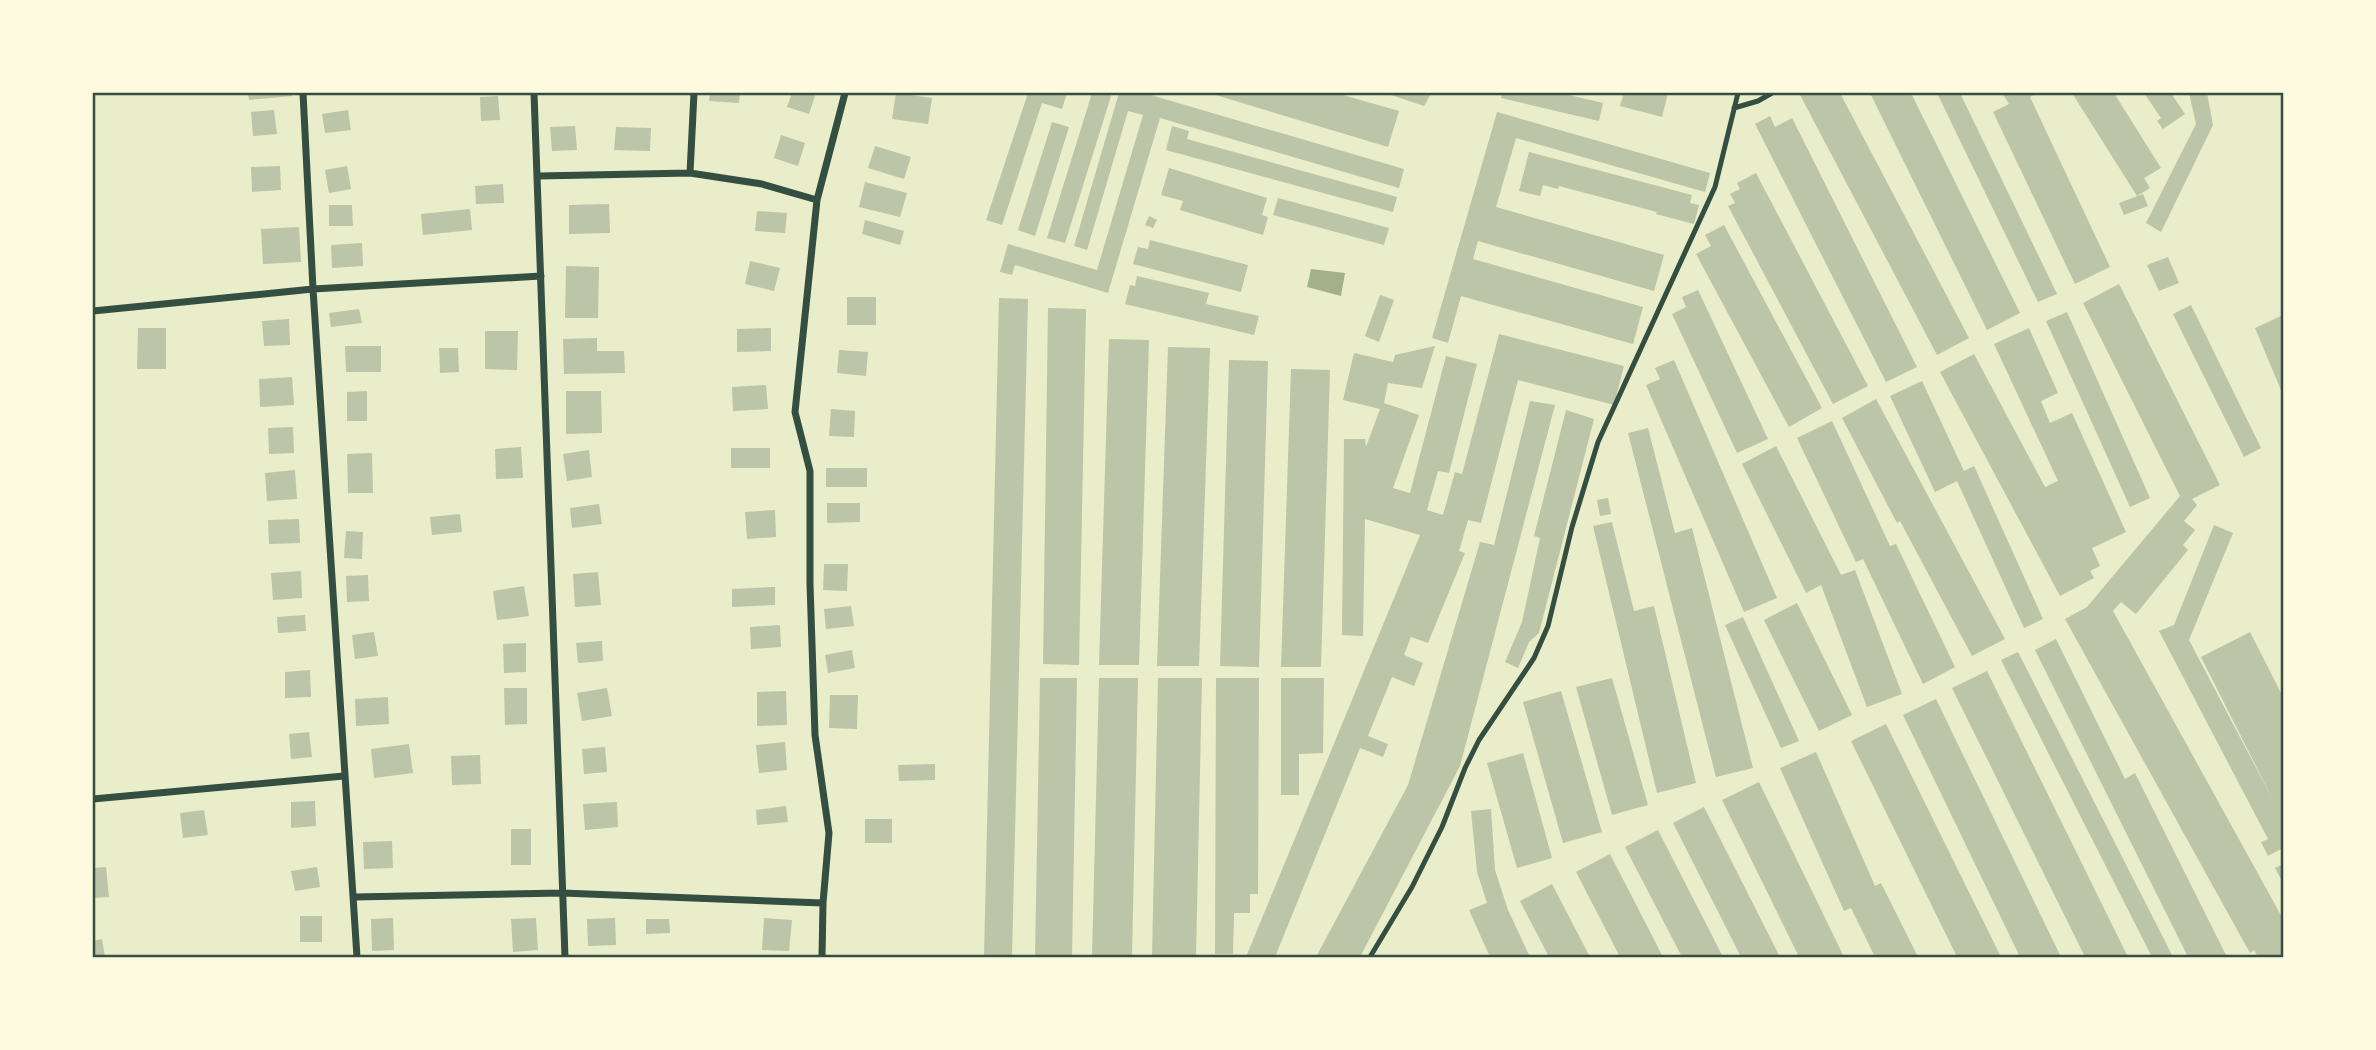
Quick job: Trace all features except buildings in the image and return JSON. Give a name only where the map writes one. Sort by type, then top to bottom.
[{"type":"street","points":[[303,93],[313,289],[357,957]]},
{"type":"street","points":[[534,93],[565,957]]},
{"type":"street","points":[[690,173],[694,93]]},
{"type":"street","points":[[822,957],[829,833],[815,735],[810,584],[810,471],[795,412],[817,200],[845,93]]},
{"type":"street","points":[[538,176],[690,173],[762,184],[817,200]]},
{"type":"street","points":[[93,311],[313,289],[541,276]]},
{"type":"street","points":[[93,799],[344,776]]},
{"type":"street","points":[[354,897],[562,893],[823,903]]},
{"type":"lane","points":[[1370,957],[1412,887],[1442,827],[1479,740],[1534,658],[1543,637],[1598,442],[1715,187],[1738,93]]},
{"type":"lane","points":[[1734,108],[1758,101],[1772,93]]},
{"type":"shaded area","points":[[1311,269],[1345,273],[1341,296],[1307,287]]}]
